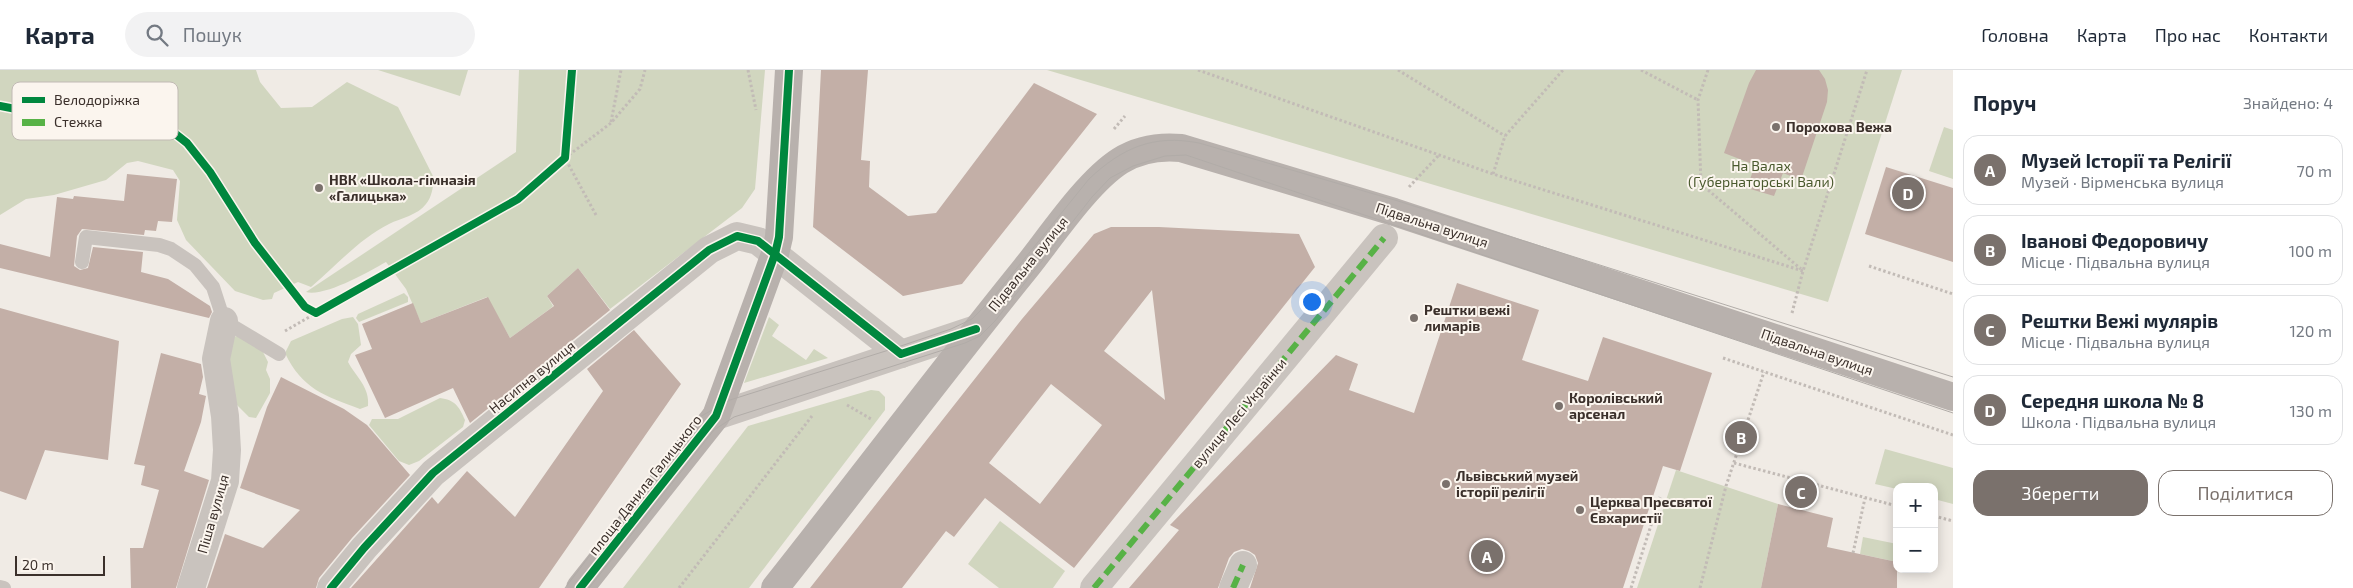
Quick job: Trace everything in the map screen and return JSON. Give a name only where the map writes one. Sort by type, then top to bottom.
[{"type":"main road","name":"площа Данила Галицького","points":[[580,588],[716,416],[775,254],[781,217],[789,70]]},
{"type":"main road","name":"Підвальна вулиця","points":[[976,329],[1094,183],[1119,162],[1137,153],[1160,146],[1181,148],[1394,212],[1953,397]]},
{"type":"main road","points":[[775,588],[976,329]]},
{"type":"street","name":"Насипна вулиця","points":[[331,588],[364,548],[433,473],[710,250],[737,236],[758,241],[775,254]]},
{"type":"street","name":"вулиця Лесі Українки","points":[[1094,588],[1384,238]]},
{"type":"street","points":[[775,254],[901,354]]},
{"type":"street","name":"Піша вулиця","points":[[190,588],[225,481],[227,450],[226,416],[216,359],[224,321]]},
{"type":"street","name":"площа Данила Галицького","points":[[716,416],[976,329]]},
{"type":"lane","points":[[82,262],[86,237],[159,245],[171,250],[195,266],[213,287],[224,321],[279,354]]},
{"type":"lane","points":[[0,587],[4,588]]},
{"type":"path","points":[[611,123],[621,70]]},
{"type":"path","points":[[562,160],[611,123],[640,89],[645,70]]},
{"type":"path","points":[[1198,70],[1493,174],[1803,271]]},
{"type":"path","points":[[1398,70],[1505,136]]},
{"type":"path","points":[[1493,174],[1505,136],[1564,70]]},
{"type":"path","points":[[1641,70],[1698,100]]},
{"type":"path","points":[[1708,70],[1698,100],[1701,184],[1803,271]]},
{"type":"path","points":[[1792,315],[1803,271],[1868,70]]},
{"type":"path","points":[[566,146],[562,160],[596,215]]},
{"type":"path","points":[[1403,193],[1439,155]]},
{"type":"path","points":[[1869,266],[1953,294]]},
{"type":"path","points":[[305,307],[316,313]]},
{"type":"path","points":[[263,344],[324,308]]},
{"type":"path","points":[[1723,358],[1953,435]]},
{"type":"path","points":[[1700,588],[1734,463],[1764,372]]},
{"type":"path","points":[[839,407],[848,404],[875,422]]},
{"type":"path","points":[[679,588],[813,415]]},
{"type":"path","points":[[1734,463],[1893,505]]},
{"type":"path","points":[[1631,588],[1660,497]]},
{"type":"path","points":[[1853,553],[1865,498]]},
{"type":"path","points":[[1938,517],[1953,521]]},
{"type":"green space","name":"НВК «Школа-гімназія «Галицька»","points":[[0,70],[256,70],[260,82],[281,108],[312,107],[347,82],[398,107],[434,178],[432,192],[423,208],[414,214],[389,224],[368,237],[311,287],[298,282],[274,293],[272,299],[263,300],[235,291],[186,240],[177,220],[180,181],[173,170],[138,161],[127,163],[106,180],[54,195],[26,199],[0,215]]},
{"type":"green space","points":[[378,70],[468,70],[460,96]]},
{"type":"green space","points":[[519,70],[765,70],[755,189],[742,208],[610,309],[578,268],[547,296],[553,306],[510,338],[487,297],[421,323],[406,289],[386,262],[335,287],[314,293],[306,292],[516,152]]},
{"type":"green space","name":"На Валах (Губернаторські Вали)","points":[[1047,70],[1902,70],[1828,302]]},
{"type":"green space","points":[[1944,127],[1953,130],[1953,179],[1929,171]]},
{"type":"green space","points":[[404,293],[408,297],[408,302],[359,322],[356,318],[358,314]]},
{"type":"green space","points":[[353,317],[358,324],[361,345],[351,354],[348,362],[362,382],[368,399],[368,406],[360,409],[316,390],[299,375],[285,353],[291,341],[342,319]]},
{"type":"green space","points":[[769,317],[779,325],[772,336],[806,360],[814,349],[828,358],[744,383]]},
{"type":"green space","points":[[236,336],[261,348],[268,362],[266,370],[270,379],[270,393],[256,418],[249,417],[237,405],[224,344]]},
{"type":"green space","points":[[871,390],[879,391],[885,397],[885,410],[749,588],[623,588],[748,426]]},
{"type":"green space","points":[[440,398],[453,402],[458,407],[465,420],[463,427],[419,461],[409,465],[399,461],[369,425],[372,419],[398,419]]},
{"type":"green space","points":[[1885,449],[1953,468],[1953,504],[1938,500],[1938,483],[1893,483],[1893,488],[1875,484]]},
{"type":"green space","points":[[1676,470],[1778,504],[1761,588],[1637,588]]},
{"type":"green space","points":[[1000,521],[1065,571],[1053,588],[999,588],[968,564]]},
{"type":"green space","points":[[1863,537],[1893,543],[1893,561],[1860,554]]},
{"type":"building","points":[[821,70],[868,70],[861,160],[870,161],[869,187],[908,216],[936,213],[1034,83],[1097,114],[962,284],[903,296],[813,227]]},
{"type":"building","name":"Порохова Вежа","points":[[1756,70],[1819,70],[1825,79],[1828,90],[1827,102],[1801,180],[1783,173],[1774,196],[1747,188],[1755,165],[1724,153],[1749,83]]},
{"type":"building","points":[[1886,167],[1953,188],[1953,262],[1865,234]]},
{"type":"building","points":[[127,174],[177,179],[172,222],[158,221],[156,231],[145,230],[144,235],[82,229],[77,236],[74,266],[80,270],[88,268],[93,247],[143,252],[141,272],[168,279],[210,306],[212,312],[209,318],[0,268],[0,244],[50,257],[57,197],[73,199],[74,196],[124,201]]},
{"type":"building","points":[[1111,227],[1159,227],[1299,234],[1315,267],[1074,568],[985,498],[954,537],[946,531],[902,588],[810,588],[1022,319],[1094,234]],"holes":[[[1152,290],[1165,400],[1104,351]],[[1051,384],[1102,425],[1040,504],[989,463]]]},
{"type":"building","points":[[578,268],[610,310],[470,423],[453,388],[385,418],[355,355],[372,349],[362,324],[413,303],[421,323],[488,297],[510,338],[554,306],[547,296]]},
{"type":"building","points":[[1457,283],[1539,310],[1522,360],[1588,381],[1603,337],[1712,373],[1680,471],[1663,466],[1623,588],[1250,588],[1258,563],[1255,555],[1242,549],[1234,552],[1229,558],[1218,588],[1129,588],[1179,530],[1170,525],[1336,355],[1358,364],[1349,390],[1414,413]]},
{"type":"building","points":[[0,308],[119,341],[108,460],[45,450],[26,500],[0,491]]},
{"type":"building","points":[[634,330],[681,384],[539,588],[351,588],[432,497],[438,504],[467,471],[515,517],[603,391],[587,369]]},
{"type":"building","points":[[161,353],[201,364],[203,377],[199,394],[206,396],[201,422],[184,471],[209,480],[176,588],[131,588],[130,548],[143,548],[159,490],[141,485],[145,466],[134,464]]},
{"type":"building","points":[[281,377],[344,409],[367,425],[410,475],[352,538],[319,578],[316,588],[207,588],[225,534],[263,548],[300,510],[240,488],[267,407]]},
{"type":"building","points":[[1778,504],[1833,518],[1827,547],[1893,561],[1893,573],[1897,573],[1897,588],[1761,588]]},
{"type":"tram line","points":[[565,588],[696,419],[730,400],[892,349],[951,329],[972,319],[991,300],[1089,179],[1101,168],[1126,152],[1153,142],[1167,140],[1199,143],[1398,201],[1953,377]]},
{"type":"tram line","points":[[589,588],[714,430],[734,417],[965,343],[980,336],[995,321],[1092,197],[1110,178],[1133,166],[1165,156],[1186,155],[1953,413]]},
{"type":"marked path","points":[[1094,588],[1384,238]]},
{"type":"marked path","points":[[1233,588],[1243,565]]},
{"type":"cycle path","points":[[178,136],[187,143],[210,172],[255,243],[305,307],[316,313],[518,199],[565,158],[572,70]]},
{"type":"cycle path","points":[[580,588],[716,416],[775,254],[779,237],[789,70]]},
{"type":"cycle path","points":[[0,106],[12,108]]},
{"type":"cycle path","points":[[331,588],[364,548],[433,473],[709,250],[737,236],[758,241],[901,354],[976,329]]},
{"type":"place","name":"Порохова Вежа","points":[[1776,127]]},
{"type":"place","name":"НВК «Школа-гімназія «Галицька»","points":[[319,188]]},
{"type":"place","name":"Середня школа № 8","points":[[1908,193]]},
{"type":"place","name":"Рештки вежі лимарів","points":[[1414,318]]},
{"type":"place","name":"Королівський арсенал","points":[[1559,406]]},
{"type":"place","name":"Іванові Федоровичу","points":[[1741,437]]},
{"type":"place","name":"Львівський музей історії релігії","points":[[1446,484]]},
{"type":"place","name":"Рештки Вежі мулярів","points":[[1801,492]]},
{"type":"place","name":"Церква Пресвятої Євхаристії","points":[[1580,510]]},
{"type":"place","name":"Музей Історії та Релігії","points":[[1487,556]]}]
